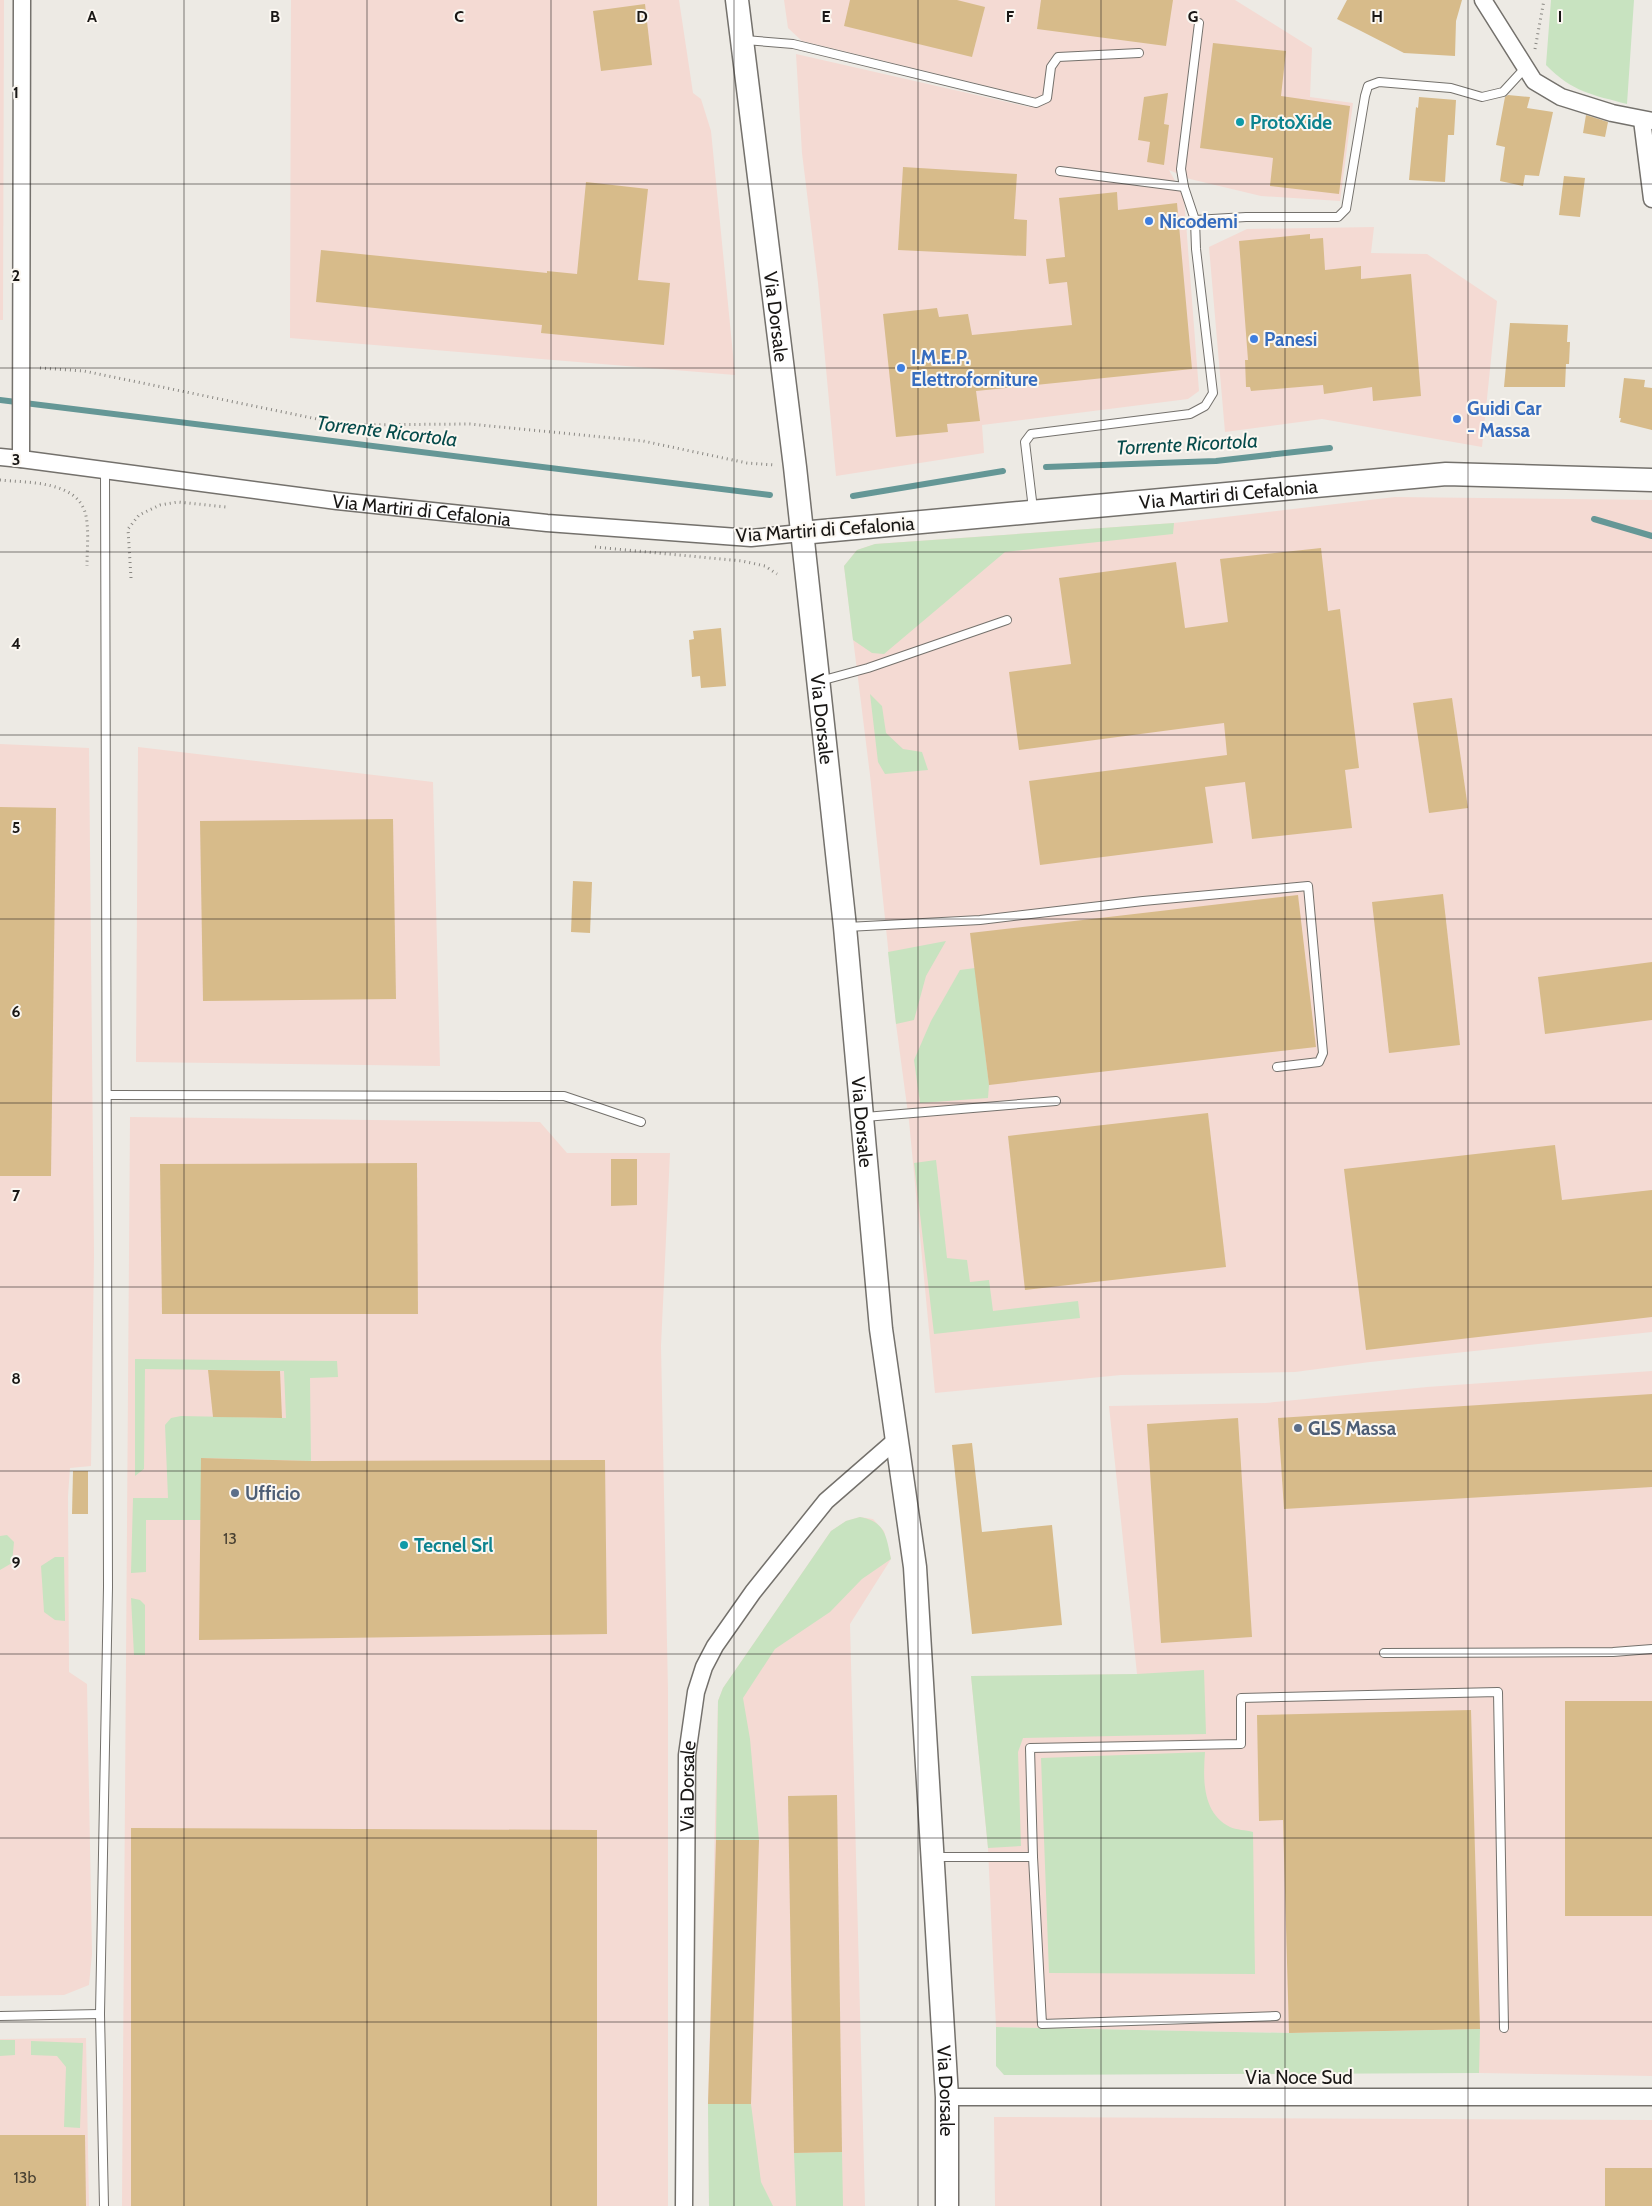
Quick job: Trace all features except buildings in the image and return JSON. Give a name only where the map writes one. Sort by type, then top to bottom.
[{"type":"street","points":[[22,0],[22,459]]},
{"type":"street","name":"Via Dorsale","points":[[736,0],[795,467],[845,927],[881,1329],[915,1567],[947,2097],[947,2206]]},
{"type":"street","points":[[1483,0],[1534,81],[1562,97],[1612,113],[1647,121],[1652,199]]},
{"type":"street","name":"Via Martiri di Cefalonia","points":[[0,458],[22,459],[337,501],[547,523],[751,538],[1446,474],[1652,480]]},
{"type":"street","name":"Via Dorsale","points":[[684,2206],[687,1755],[696,1692],[704,1667],[715,1646],[753,1592],[826,1501],[896,1440]]},
{"type":"street","name":"Via Noce Sud","points":[[947,2097],[1652,2097]]},
{"type":"lane","points":[[1033,511],[1025,442],[1031,434],[1190,414],[1205,406],[1213,393],[1196,249],[1195,220],[1184,187],[1181,169],[1199,23]]},
{"type":"lane","points":[[741,40],[793,44],[1036,103],[1047,98],[1051,67],[1058,58],[1139,53]]},
{"type":"lane","points":[[1195,220],[1246,216],[1338,217],[1346,209],[1368,86],[1379,82],[1452,88],[1482,97],[1503,92],[1526,67]]},
{"type":"lane","points":[[1060,171],[1184,187]]},
{"type":"lane","points":[[104,2206],[100,2014],[108,1587],[106,470]]},
{"type":"lane","points":[[818,682],[868,668],[1006,620]]},
{"type":"lane","points":[[845,927],[980,920],[1142,901],[1308,886],[1323,1053],[1319,1062],[1276,1067]]},
{"type":"lane","points":[[107,1095],[564,1096],[641,1122]]},
{"type":"lane","points":[[863,1117],[1056,1101]]},
{"type":"lane","points":[[1384,1653],[1613,1652],[1652,1649]]},
{"type":"lane","points":[[1276,2016],[1042,2024],[1033,1857],[1030,1748],[1241,1744],[1241,1698],[1498,1692],[1504,2028]]},
{"type":"lane","points":[[934,1857],[1033,1857]]},
{"type":"lane","points":[[0,2016],[100,2014]]},
{"type":"path","points":[[1526,67],[1534,52],[1544,0]]},
{"type":"path","points":[[23,374],[84,371],[346,425],[470,424],[643,441],[747,463],[795,467]]},
{"type":"path","points":[[0,479],[44,483],[64,489],[78,500],[85,511],[88,535]]},
{"type":"path","points":[[0,479],[50,485],[68,492],[81,504],[86,515],[87,566]]},
{"type":"path","points":[[131,578],[128,530],[139,515],[160,505],[178,502],[227,507]]},
{"type":"path","points":[[594,547],[742,560],[765,566],[777,574]]},
{"type":"shaded area","points":[[0,0],[4,0],[3,320],[0,320]]},
{"type":"shaded area","points":[[291,0],[679,0],[693,93],[701,99],[711,131],[735,375],[290,338]]},
{"type":"shaded area","points":[[784,0],[1235,0],[1312,48],[1310,97],[1353,103],[1340,201],[1261,196],[1190,179],[1169,170],[1184,197],[1199,391],[1188,399],[982,425],[984,453],[836,476],[818,283],[802,153],[796,54],[1029,107],[1027,96],[802,41],[788,28]]},
{"type":"shaded area","points":[[1374,227],[1371,253],[1427,254],[1497,301],[1482,447],[1322,419],[1225,432],[1209,247],[1247,229]]},
{"type":"shaded area","points":[[1395,497],[1652,500],[1652,1332],[1370,1362],[1295,1372],[1121,1375],[935,1393],[909,1121],[896,1024],[870,775],[844,566],[857,550],[875,544],[1174,523]]},
{"type":"shaded area","points":[[0,744],[89,748],[94,1254],[91,1466],[70,1468],[68,1496],[69,1672],[87,1684],[92,1954],[89,1985],[64,1995],[0,1996]]},
{"type":"shaded area","points":[[138,747],[433,782],[440,1066],[136,1062]]},
{"type":"shaded area","points":[[130,1117],[540,1122],[567,1153],[670,1153],[661,1346],[668,1691],[668,2206],[122,2206]]},
{"type":"shaded area","points":[[1652,1371],[1652,2076],[1479,2073],[1479,2029],[1289,2033],[996,2027],[988,1848],[971,1676],[1137,1674],[1109,1406],[1266,1403],[1427,1387]]},
{"type":"shaded area","points":[[860,1517],[873,1519],[884,1531],[891,1559],[850,1624],[865,2206],[709,2206],[708,2104],[718,1701],[723,1688],[831,1531],[846,1521]]},
{"type":"shaded area","points":[[86,2038],[89,2206],[0,2206],[0,2039]]},
{"type":"shaded area","points":[[994,2117],[1652,2120],[1652,2206],[995,2206]]},
{"type":"green space","points":[[1551,0],[1634,0],[1627,104],[1593,95],[1574,87],[1546,65]]},
{"type":"green space","points":[[1174,523],[1173,534],[1005,552],[884,654],[872,653],[853,640],[844,566],[857,550],[875,544]]},
{"type":"green space","points":[[870,694],[882,706],[886,733],[903,749],[922,752],[928,770],[885,774],[878,762]]},
{"type":"green space","points":[[946,941],[926,976],[914,1020],[896,1024],[888,952]]},
{"type":"green space","points":[[975,968],[989,1085],[988,1098],[920,1103],[914,1060],[931,1021],[960,970]]},
{"type":"green space","points":[[936,1160],[947,1258],[967,1260],[970,1282],[989,1280],[993,1311],[1078,1301],[1080,1318],[934,1334],[914,1163]]},
{"type":"green space","points":[[135,1359],[337,1361],[338,1377],[310,1378],[311,1461],[201,1458],[201,1520],[146,1520],[146,1572],[131,1573],[133,1498],[168,1498],[165,1425],[171,1418],[181,1416],[286,1418],[284,1371],[145,1369],[144,1469],[135,1476]]},
{"type":"green space","points":[[860,1517],[869,1519],[880,1526],[886,1537],[891,1559],[862,1579],[830,1612],[775,1649],[743,1698],[750,1739],[759,1840],[716,1840],[718,1701],[723,1688],[831,1531],[846,1521]]},
{"type":"green space","points":[[7,1535],[14,1542],[12,1563],[0,1570],[0,1536]]},
{"type":"green space","points":[[55,1557],[64,1557],[65,1621],[55,1620],[44,1612],[41,1566]]},
{"type":"green space","points":[[131,1598],[140,1600],[145,1605],[145,1655],[134,1655]]},
{"type":"green space","points":[[1204,1670],[1206,1734],[1023,1738],[1018,1752],[1021,1846],[988,1848],[971,1676],[1137,1674]]},
{"type":"green space","points":[[1205,1752],[1206,1794],[1214,1813],[1230,1827],[1253,1832],[1255,1974],[1049,1973],[1041,1758]]},
{"type":"green space","points":[[996,2027],[1289,2033],[1480,2029],[1479,2073],[1004,2075],[996,2066]]},
{"type":"green space","points":[[0,2040],[15,2040],[15,2055],[0,2056]]},
{"type":"green space","points":[[31,2041],[83,2043],[80,2128],[64,2127],[66,2067],[57,2056],[31,2055]]},
{"type":"green space","points":[[708,2104],[751,2104],[761,2182],[773,2206],[709,2206]]},
{"type":"green space","points":[[842,2152],[843,2206],[796,2206],[794,2153]]},
{"type":"waterway","name":"Torrente Ricortola","points":[[0,400],[770,495]]},
{"type":"waterway","name":"Torrente Ricortola","points":[[1046,467],[1216,461],[1330,448]]},
{"type":"waterway","name":"Torrente Ricortola","points":[[853,496],[1003,471]]},
{"type":"waterway","name":"Torrente Ricortola","points":[[1594,519],[1652,536]]},
{"type":"place","name":"ProtoXide","points":[[1240,122]]},
{"type":"place","name":"Nicodemi","points":[[1149,221]]},
{"type":"place","name":"Panesi","points":[[1254,339]]},
{"type":"place","name":"I.M.E.P. Elettroforniture","points":[[901,368]]},
{"type":"place","name":"Guidi Car - Massa","points":[[1457,419]]},
{"type":"place","name":"GLS Massa","points":[[1298,1428]]},
{"type":"place","name":"Ufficio","points":[[235,1493]]},
{"type":"place","name":"Tecnel Srl","points":[[404,1545]]}]
